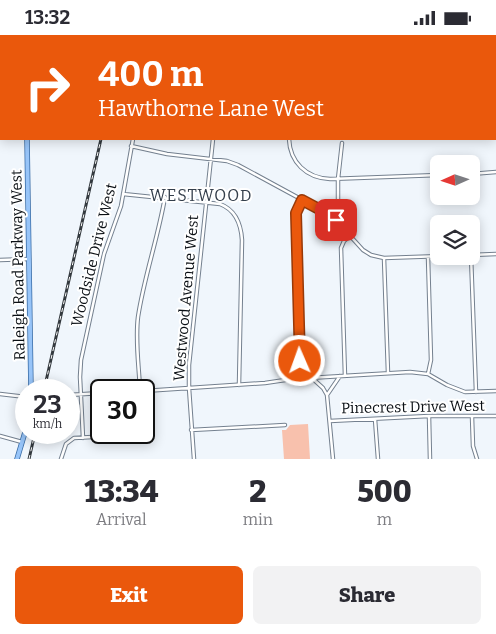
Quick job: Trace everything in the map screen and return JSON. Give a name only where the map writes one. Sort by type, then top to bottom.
[{"type":"main road","name":"Raleigh Road Parkway West","points":[[27,140],[31,379]]},
{"type":"main road","points":[[17,459],[23,444]]},
{"type":"street","name":"Woodside Drive West","points":[[80,379],[84,343],[104,254],[123,194],[133,140]]},
{"type":"street","name":"Westwood Avenue West","points":[[194,459],[189,365],[213,140]]},
{"type":"street","points":[[289,140],[293,157],[304,171],[318,178],[430,175]]},
{"type":"street","points":[[332,216],[338,203],[338,179],[342,143]]},
{"type":"street","points":[[131,145],[167,154],[227,161],[238,165],[332,216],[363,250],[371,255],[384,258],[428,257],[431,360],[428,373]]},
{"type":"street","points":[[480,173],[496,171]]},
{"type":"street","points":[[123,194],[165,197],[225,206],[237,219],[241,229],[239,385]]},
{"type":"street","points":[[139,379],[137,346],[138,319],[165,197]]},
{"type":"street","points":[[300,379],[296,217],[302,200]]},
{"type":"street","points":[[345,376],[341,247],[350,235]]},
{"type":"street","points":[[480,255],[496,254]]},
{"type":"street","points":[[384,258],[388,373]]},
{"type":"street","points":[[0,260],[29,259]]},
{"type":"street","points":[[471,265],[476,392]]},
{"type":"street","points":[[155,390],[388,373],[428,373],[465,392],[496,391]]},
{"type":"street","points":[[327,395],[340,377]]},
{"type":"street","points":[[312,378],[323,388],[327,395],[333,459]]},
{"type":"street","points":[[0,394],[15,396]]},
{"type":"street","points":[[80,395],[90,394]]},
{"type":"street","name":"Woodside Drive West","points":[[80,395],[83,438]]},
{"type":"street","points":[[429,416],[430,459]]},
{"type":"street","name":"Pinecrest Drive West","points":[[330,421],[429,416],[496,416]]},
{"type":"street","points":[[472,417],[473,446],[477,459]]},
{"type":"street","points":[[375,419],[378,459]]},
{"type":"street","points":[[192,430],[285,425]]},
{"type":"street","points":[[0,436],[15,441]]},
{"type":"street","points":[[61,459],[64,447],[68,441],[74,438],[90,438]]},
{"type":"shaded area","points":[[308,424],[310,459],[284,459],[282,430],[286,430],[290,425]]},
{"type":"railway","points":[[46,379],[101,140]]},
{"type":"railway","points":[[29,459],[32,444]]},
{"type":"district","name":"WESTWOOD","points":[[201,195]]},
{"type":"route","points":[[300,361],[296,213],[302,200],[336,220]]}]
